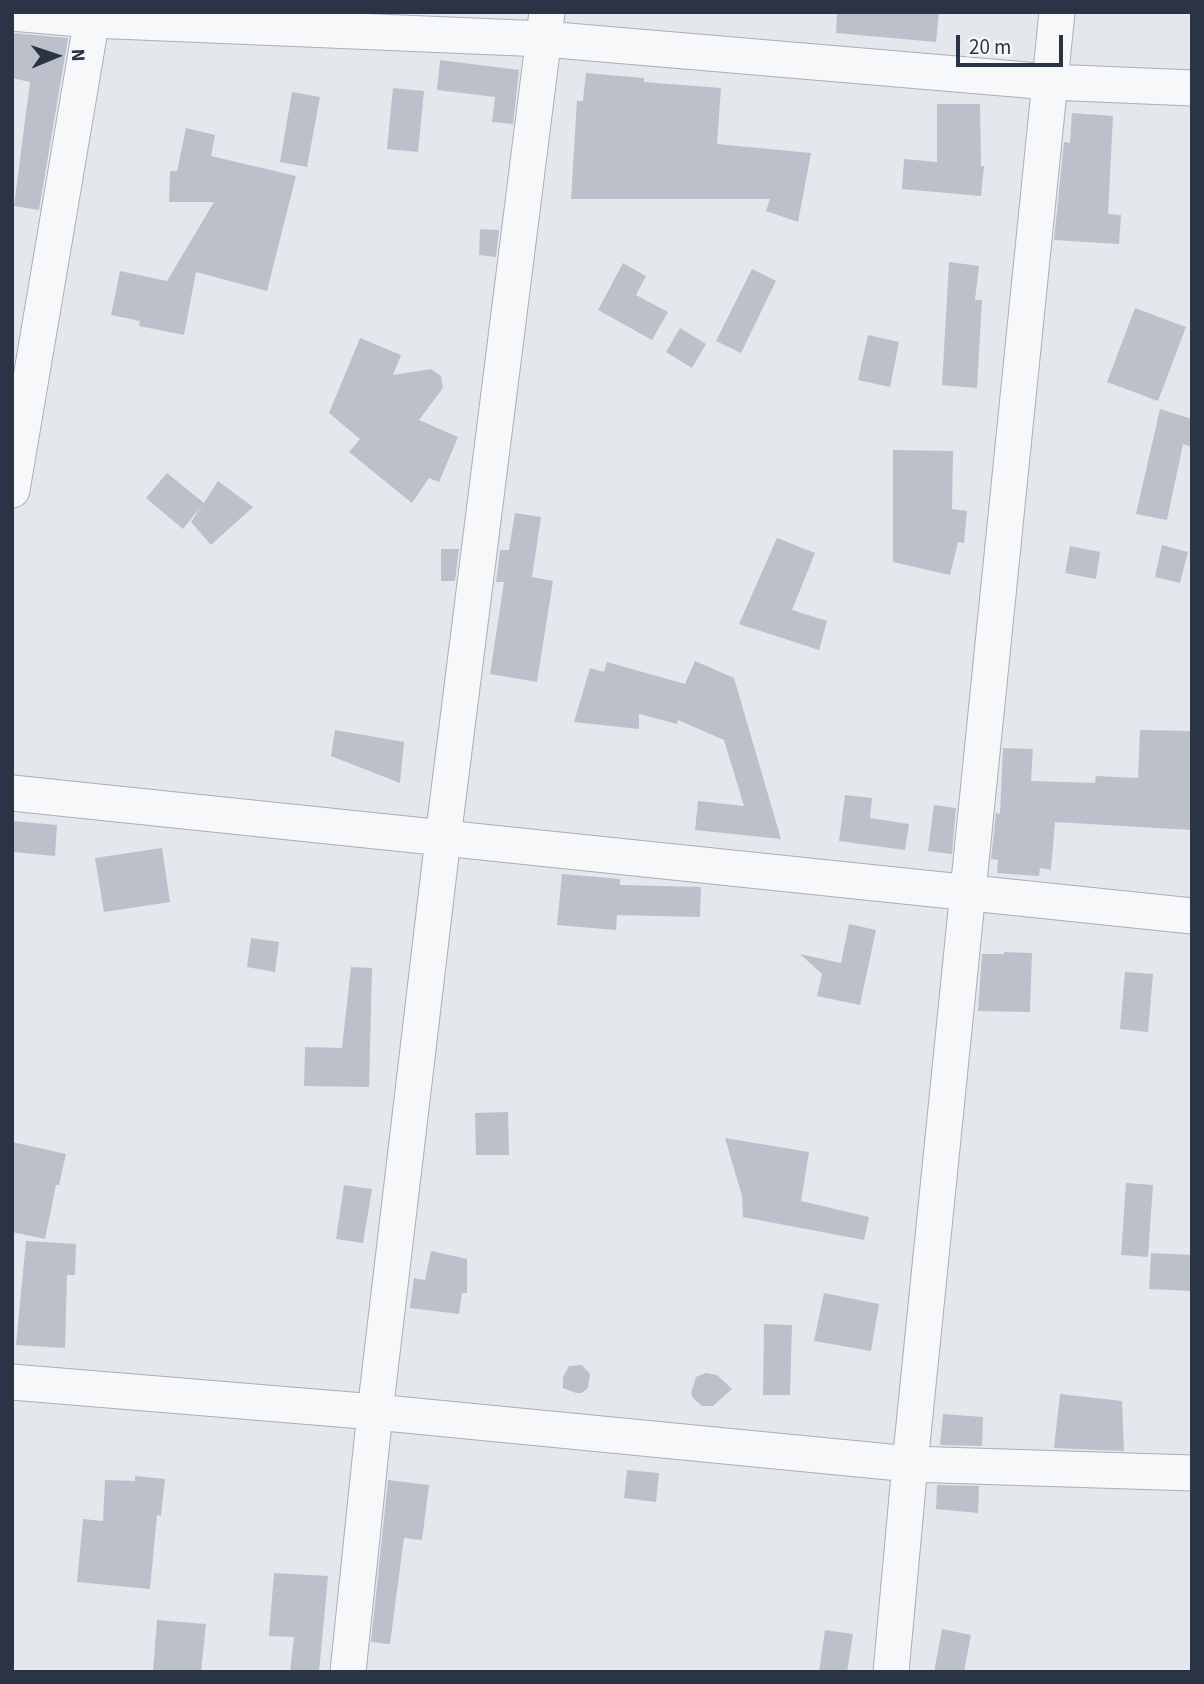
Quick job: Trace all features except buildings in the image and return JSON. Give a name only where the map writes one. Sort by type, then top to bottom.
[{"type":"street","points":[[12,12],[546,26],[1050,82],[1192,88]]},
{"type":"street","points":[[891,1672],[1057,12]]},
{"type":"street","points":[[12,490],[93,16]]},
{"type":"street","points":[[348,1672],[443,838],[546,26]]},
{"type":"street","points":[[12,793],[1192,916]]},
{"type":"street","points":[[12,1382],[376,1412],[910,1464],[1192,1474]]}]
